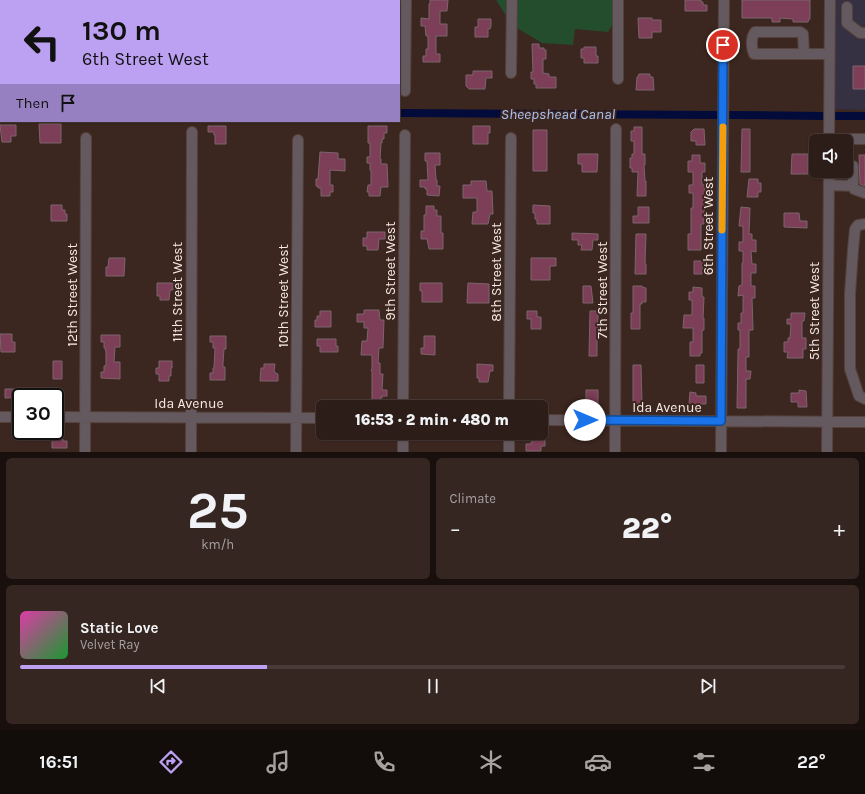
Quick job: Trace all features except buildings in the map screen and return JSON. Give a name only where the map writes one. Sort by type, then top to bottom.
[{"type":"street","points":[[405,91],[406,0]]},
{"type":"street","points":[[511,73],[512,0]]},
{"type":"street","points":[[618,0],[618,79]]},
{"type":"street","name":"6th Street West","points":[[721,452],[724,0]]},
{"type":"street","points":[[829,134],[830,0]]},
{"type":"street","points":[[847,7],[847,23],[860,33],[865,33]]},
{"type":"street","points":[[804,54],[803,34],[800,32],[755,32],[752,35],[754,54],[804,54],[829,54]]},
{"type":"street","name":"7th Street West","points":[[615,452],[616,128]]},
{"type":"street","name":"11th Street West","points":[[190,452],[192,132]]},
{"type":"street","name":"9th Street West","points":[[403,400],[405,136]]},
{"type":"street","name":"12th Street West","points":[[84,452],[86,138]]},
{"type":"street","name":"8th Street West","points":[[509,400],[511,138]]},
{"type":"street","points":[[853,139],[865,139]]},
{"type":"street","name":"10th Street West","points":[[296,452],[298,140]]},
{"type":"street","name":"5th Street West","points":[[827,452],[829,178]]},
{"type":"street","points":[[853,178],[854,190],[865,192]]},
{"type":"street","points":[[829,185],[853,186]]},
{"type":"street","points":[[865,224],[858,225],[855,229],[852,258],[850,324],[850,369],[859,396],[865,399]]},
{"type":"street","points":[[0,417],[12,417]]},
{"type":"street","name":"Ida Avenue","points":[[64,417],[316,418]]},
{"type":"street","name":"Ida Avenue","points":[[548,420],[865,422]]},
{"type":"street","points":[[403,440],[403,452]]},
{"type":"street","points":[[509,440],[509,452]]},
{"type":"shaded area","points":[[831,0],[865,0],[865,110],[826,109]]},
{"type":"green space","points":[[496,0],[618,0],[618,16],[608,32],[575,29],[573,45],[542,43],[512,25]]},
{"type":"waterway","name":"Sheepshead Canal","points":[[400,113],[717,115]]},
{"type":"waterway","name":"Sheepshead Canal","points":[[729,115],[823,116]]},
{"type":"waterway","name":"Sheepshead Canal","points":[[835,116],[865,116]]},
{"type":"slow traffic","points":[[722,230],[723,127]]},
{"type":"route","points":[[585,420],[721,421],[723,45]]}]
